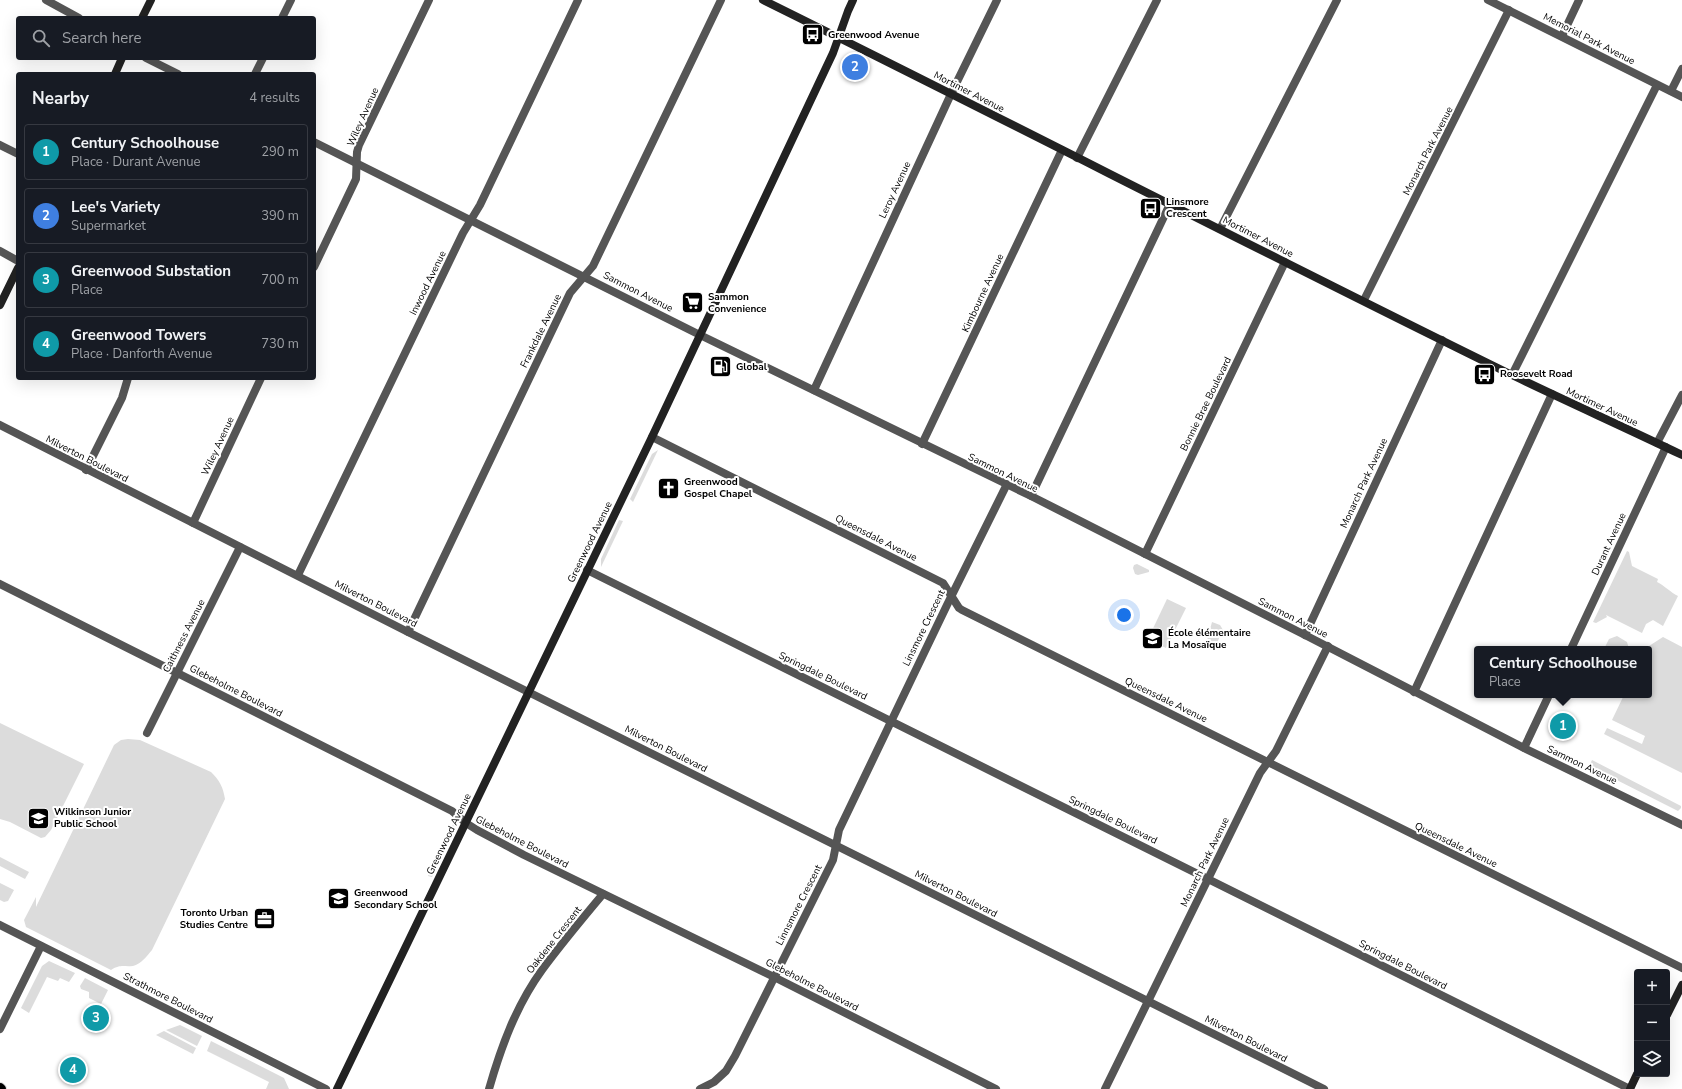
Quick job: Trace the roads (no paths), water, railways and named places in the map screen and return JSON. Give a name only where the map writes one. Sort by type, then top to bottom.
[{"type":"street","points":[[46,0],[75,16]]},
{"type":"street","points":[[143,16],[151,0]]},
{"type":"street","points":[[283,16],[291,0]]},
{"type":"street","name":"Wiley Avenue","points":[[316,263],[356,179],[357,152],[359,145],[429,0]]},
{"type":"street","name":"Inwood Avenue","points":[[298,576],[463,233],[480,206],[578,0]]},
{"type":"street","name":"Frankdale Avenue","points":[[408,632],[570,293],[593,266],[721,0]]},
{"type":"street","name":"Mortimer Avenue","points":[[763,0],[1512,375],[1682,455]]},
{"type":"street","name":"Greenwood Avenue","points":[[337,1089],[652,437],[839,37],[853,0]]},
{"type":"street","name":"Leroy Avenue","points":[[814,390],[951,94],[997,0]]},
{"type":"street","points":[[1077,158],[1157,0]]},
{"type":"street","points":[[1220,229],[1337,0]]},
{"type":"street","name":"Memorial Park Avenue","points":[[1488,0],[1682,97]]},
{"type":"street","points":[[1562,36],[1579,0]]},
{"type":"street","name":"Monarch Park Avenue","points":[[1364,300],[1509,10]]},
{"type":"street","points":[[116,72],[121,60]]},
{"type":"street","points":[[150,60],[174,72]]},
{"type":"street","points":[[256,72],[262,60]]},
{"type":"street","points":[[1671,91],[1682,69]]},
{"type":"street","points":[[1512,375],[1657,85]]},
{"type":"street","name":"Sammon Avenue","points":[[316,143],[700,335],[1006,486],[1030,496],[1328,646],[1524,748],[1682,825]]},
{"type":"street","points":[[0,145],[16,153]]},
{"type":"street","name":"Kimbourne Avenue","points":[[922,444],[1062,150]]},
{"type":"street","points":[[1030,496],[1170,204]]},
{"type":"street","points":[[0,251],[16,260]]},
{"type":"street","name":"Bonnie Brae Boulevard","points":[[1145,554],[1285,262]]},
{"type":"street","points":[[0,305],[16,272]]},
{"type":"street","name":"Monarch Park Avenue","points":[[1305,635],[1442,340]]},
{"type":"street","points":[[86,470],[122,398],[127,380]]},
{"type":"street","name":"Wiley Avenue","points":[[193,522],[260,380]]},
{"type":"street","points":[[1414,692],[1552,394]]},
{"type":"street","points":[[1657,443],[1682,395]]},
{"type":"street","name":"Milverton Boulevard","points":[[0,426],[193,522],[408,632],[1324,1089]]},
{"type":"street","name":"Queensdale Avenue","points":[[652,437],[943,583],[959,608],[962,610],[1682,968]]},
{"type":"street","name":"Durant Avenue","points":[[1572,646],[1666,447]]},
{"type":"street","name":"Linsmore Crescent","points":[[863,780],[951,595],[1006,486]]},
{"type":"street","name":"Caithness Avenue","points":[[147,733],[240,547]]},
{"type":"street","name":"Springdale Boulevard","points":[[587,570],[1630,1089]]},
{"type":"street","name":"Glebeholme Boulevard","points":[[0,584],[452,811],[466,824],[603,894],[774,977],[996,1089]]},
{"type":"street","name":"Monarch Park Avenue","points":[[1104,1089],[1260,773],[1276,751],[1328,646]]},
{"type":"street","points":[[1524,748],[1548,698]]},
{"type":"street","name":"Linnsmore Crescent","points":[[700,1089],[714,1082],[726,1071],[750,1027],[833,860],[839,830],[863,780]]},
{"type":"street","name":"Oakdene Crescent","points":[[489,1089],[507,1035],[516,1014],[529,991],[542,970],[603,894]]},
{"type":"street","name":"Strathmore Boulevard","points":[[0,925],[326,1089]]},
{"type":"street","points":[[0,1029],[41,946]]},
{"type":"street","points":[[1670,1009],[1682,985]]},
{"type":"street","points":[[1630,1089],[1636,1077]]},
{"type":"place","name":"Greenwood Avenue","points":[[812,35]]},
{"type":"place","name":"Lee's Variety","points":[[855,67]]},
{"type":"place","name":"Linsmore Crescent","points":[[1150,208]]},
{"type":"place","name":"Sammon Convenience","points":[[693,303]]},
{"type":"place","name":"Global","points":[[720,367]]},
{"type":"place","name":"Roosevelt Road","points":[[1484,374]]},
{"type":"place","name":"Greenwood Gospel Chapel","points":[[668,488]]},
{"type":"place","name":"École élémentaire La Mosaïque","points":[[1152,639]]},
{"type":"place","name":"Century Schoolhouse","points":[[1563,726]]},
{"type":"place","name":"Wilkinson Junior Public School","points":[[38,818]]},
{"type":"place","name":"Greenwood Secondary School","points":[[339,899]]},
{"type":"place","name":"Toronto Urban Studies Centre","points":[[264,919]]},
{"type":"place","name":"Greenwood Substation","points":[[96,1018]]},
{"type":"place","name":"Greenwood Towers","points":[[73,1070]]}]
